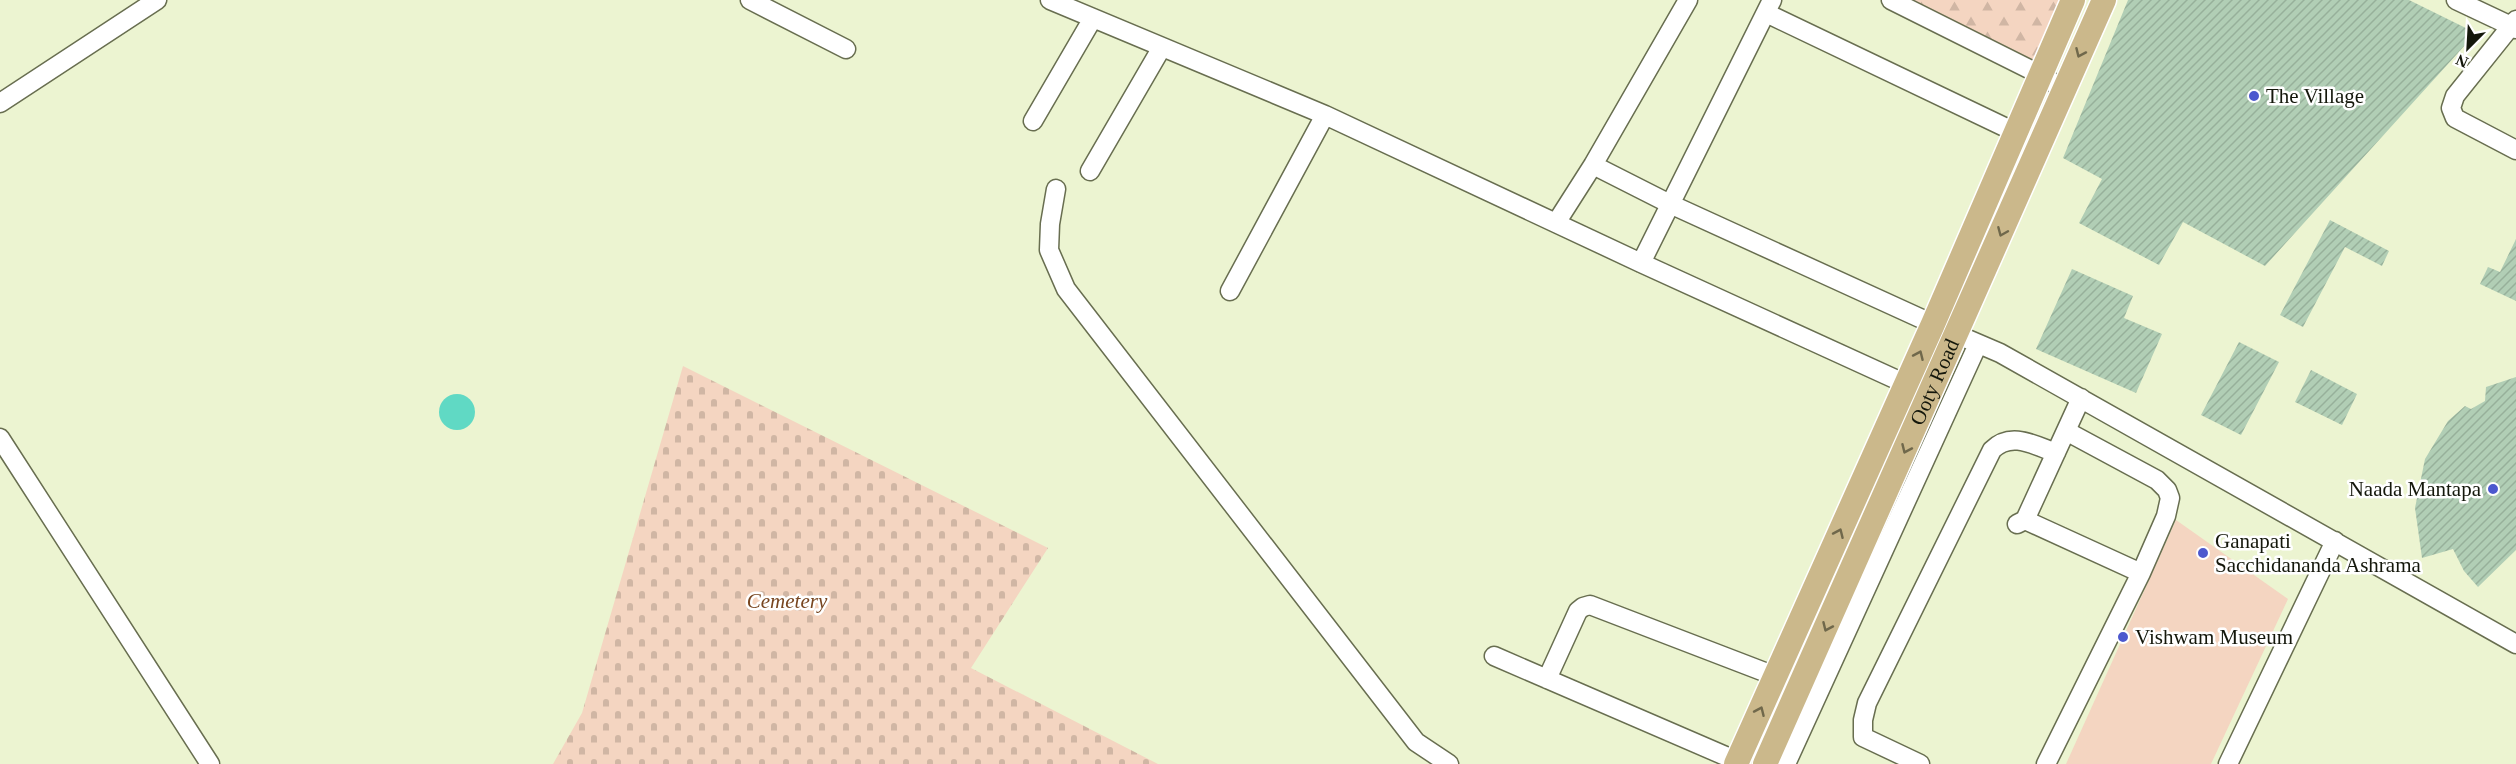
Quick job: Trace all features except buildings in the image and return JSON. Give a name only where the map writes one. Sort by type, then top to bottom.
[{"type":"main road","name":"Ooty Road","points":[[1737,762],[1933,324],[2073,0]]},
{"type":"main road","name":"Ooty Road","points":[[1765,764],[1968,339],[2064,90],[2104,0]]},
{"type":"street","points":[[0,103],[157,0]]},
{"type":"street","points":[[750,0],[846,49]]},
{"type":"street","points":[[1050,0],[1073,4],[1093,18],[1325,115],[1641,264],[1906,384]]},
{"type":"street","points":[[1556,223],[1593,165],[1688,0]]},
{"type":"street","points":[[1891,0],[2041,75],[2064,90]]},
{"type":"street","points":[[2456,0],[2514,25],[2455,96],[2451,108],[2456,118],[2514,146]]},
{"type":"street","points":[[1641,264],[1769,6],[2015,132]]},
{"type":"street","points":[[1033,121],[1093,18]]},
{"type":"street","points":[[1090,171],[1162,47]]},
{"type":"street","points":[[1230,291],[1325,115]]},
{"type":"street","points":[[1593,165],[1670,204],[1933,324]]},
{"type":"street","points":[[1056,189],[1050,224],[1049,250],[1066,289],[1416,742],[1449,764]]},
{"type":"street","points":[[1786,764],[1968,339],[2000,353],[2081,398],[2516,644]]},
{"type":"street","points":[[2081,398],[2021,522],[2141,573]]},
{"type":"street","points":[[2046,764],[2141,573],[2166,516],[2170,498],[2167,490],[2157,480],[2066,431]]},
{"type":"street","points":[[0,438],[210,764]]},
{"type":"street","points":[[1920,764],[1863,737],[1863,720],[1867,704],[1992,450],[1999,443],[2017,440],[2056,453]]},
{"type":"street","points":[[2228,764],[2335,541]]},
{"type":"street","points":[[1547,679],[1578,611],[1590,605],[1775,676]]},
{"type":"street","points":[[1494,656],[1737,762]]},
{"type":"green space","points":[[1897,0],[2075,0],[2041,75]]},
{"type":"green space","name":"Cemetery","points":[[683,366],[1048,548],[971,668],[1158,764],[553,764],[582,713]]},
{"type":"green space","points":[[2176,520],[2288,599],[2211,764],[2066,764]]},
{"type":"water","points":[[457,394],[470,399],[475,412],[470,425],[457,430],[444,425],[439,412],[444,399]]},
{"type":"place","name":"The Village","points":[[2254,96]]},
{"type":"place","name":"Naada Mantapa","points":[[2493,489]]},
{"type":"place","name":"Ganapati Sacchidananda Ashrama","points":[[2203,553]]},
{"type":"place","name":"Vishwam Museum","points":[[2123,637]]}]
